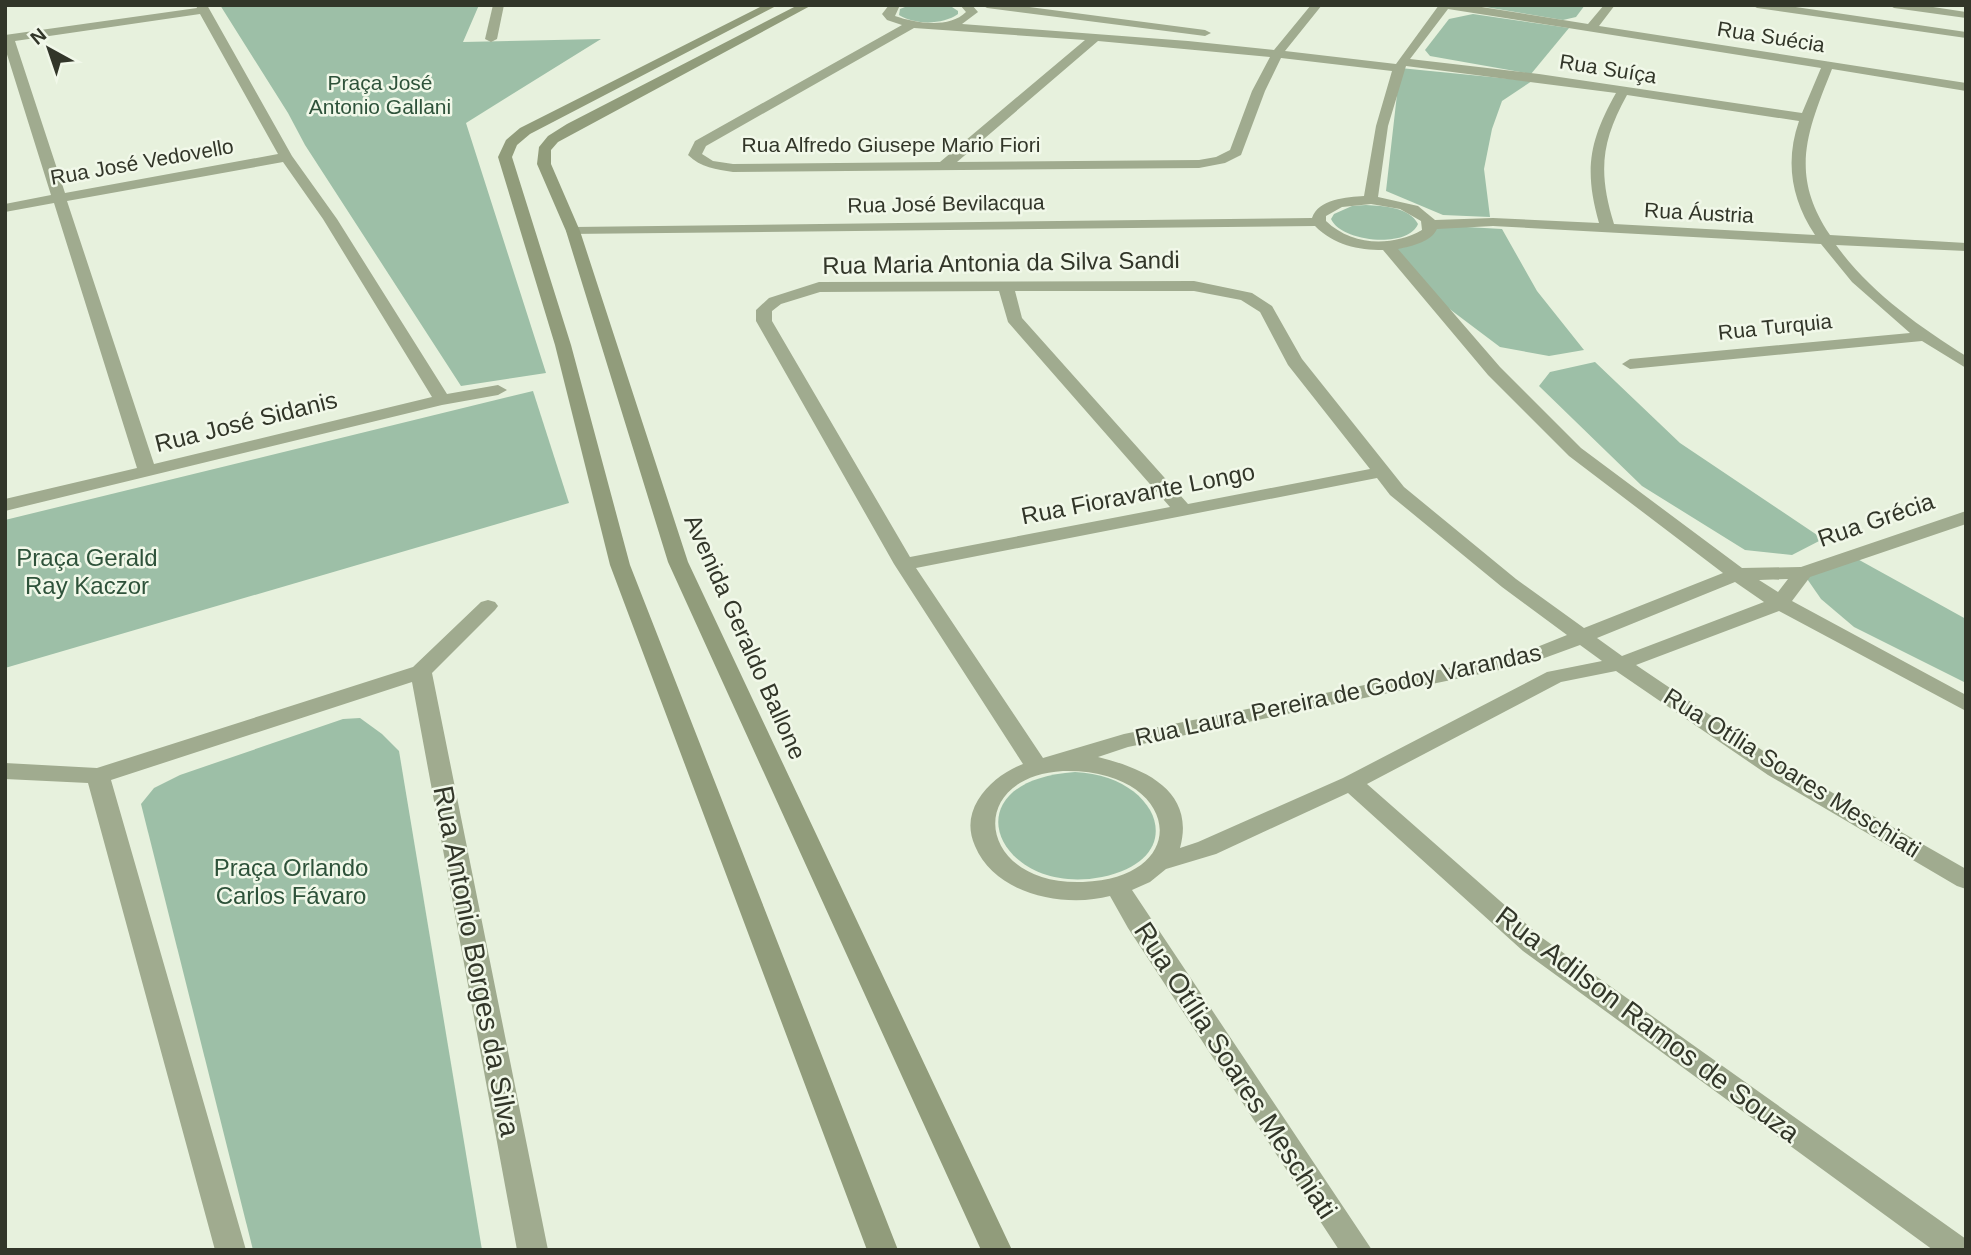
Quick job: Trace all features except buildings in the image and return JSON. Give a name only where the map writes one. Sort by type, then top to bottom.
[{"type":"street","points":[[491,39],[499,5]]},
{"type":"street","points":[[773,5],[525,131],[511,144],[505,157],[563,345],[620,565],[883,1250]]},
{"type":"street","name":"Avenida Geraldo Ballone","points":[[807,5],[553,139],[544,150],[544,164],[573,231],[678,562],[997,1250]]},
{"type":"street","points":[[895,5],[888,14],[891,18],[912,24],[1279,48]]},
{"type":"street","points":[[926,25],[963,20],[972,12],[965,5]]},
{"type":"street","points":[[987,5],[1116,16],[1279,48]]},
{"type":"street","name":"Rua Alfredo Giusepe Mario Fiori","points":[[912,24],[700,144],[695,155],[709,164],[733,168],[1199,164],[1220,160],[1236,152],[1256,94],[1279,48],[1297,24],[1317,5]]},
{"type":"street","points":[[1371,200],[1383,121],[1403,62],[1446,5]]},
{"type":"street","name":"Rua Suécia","points":[[1446,5],[1966,87]]},
{"type":"street","points":[[1592,27],[1610,5]]},
{"type":"street","points":[[1756,5],[1966,35]]},
{"type":"street","points":[[1894,5],[1966,15]]},
{"type":"street","points":[[147,471],[7,39],[202,8],[286,157],[330,219],[442,400]]},
{"type":"street","points":[[944,166],[1094,38]]},
{"type":"street","name":"Rua Suíça","points":[[1279,48],[1622,91],[1807,118]]},
{"type":"street","points":[[1828,65],[1800,142],[1798,180],[1807,207],[1826,240],[1880,300],[1925,336],[1966,363]]},
{"type":"street","points":[[1608,229],[1598,199],[1595,162],[1600,132],[1622,91]]},
{"type":"street","name":"Rua José Vedovello","points":[[5,208],[286,157]]},
{"type":"street","points":[[1371,200],[1418,211],[1431,225],[1429,232],[1422,238],[1387,245],[1343,239],[1331,234],[1319,222],[1319,215],[1325,208],[1345,202],[1371,200]]},
{"type":"street","name":"Rua José Bevilacqua","points":[[573,231],[1319,222]]},
{"type":"street","name":"Rua Áustria","points":[[1431,225],[1493,222],[1966,247]]},
{"type":"street","points":[[1387,245],[1494,371],[1575,452],[1737,574],[1780,603],[1966,704]]},
{"type":"street","points":[[1006,286],[1014,319],[1182,510]]},
{"type":"street","name":"Rua Maria Antonia da Silva Sandi","points":[[1045,765],[904,564],[764,321],[764,310],[775,300],[819,287],[1194,286],[1246,296],[1266,309],[1294,361],[1397,491],[1509,583],[1620,664]]},
{"type":"street","name":"Rua Turquia","points":[[1630,364],[1925,336]]},
{"type":"street","name":"Rua José Sidanis","points":[[5,505],[442,400],[498,390]]},
{"type":"street","name":"Rua Fioravante Longo","points":[[904,564],[1382,472]]},
{"type":"street","name":"Rua Grécia","points":[[1737,574],[1803,573],[1966,517]]},
{"type":"street","name":"Rua Grécia","points":[[1780,603],[1803,573]]},
{"type":"street","name":"Rua Laura Pereira de Godoy Varandas","points":[[1045,765],[1124,741],[1528,658],[1737,574]]},
{"type":"street","name":"Rua Laura Pereira de Godoy Varandas","points":[[1160,862],[1207,848],[1351,783],[1555,677],[1620,664],[1780,603]]},
{"type":"street","points":[[5,771],[98,776],[421,672],[488,606]]},
{"type":"street","name":"Rua Otília Soares Meschiati","points":[[1620,664],[1776,770],[1966,880]]},
{"type":"street","name":"Rua Antonio Borges da Silva","points":[[421,672],[533,1250]]},
{"type":"street","points":[[1090,763],[1125,772],[1153,789],[1170,811],[1173,837],[1160,862],[1149,872],[1118,887],[1088,892],[1057,890],[1028,882],[1004,868],[988,850],[982,830],[983,810],[995,792],[1013,777],[1045,765],[1090,763]]},
{"type":"street","points":[[98,776],[231,1250]]},
{"type":"street","name":"Rua Adilson Ramos de Souza","points":[[1351,783],[1532,944],[1957,1250]]},
{"type":"street","name":"Rua Otília Soares Meschiati","points":[[1118,887],[1137,921],[1283,1143],[1357,1250]]},
{"type":"green space","name":"Praça José Antonio Gallani","points":[[220,5],[479,5],[463,42],[601,39],[466,123],[546,373],[461,386],[305,145]]},
{"type":"green space","points":[[910,5],[949,5],[958,11],[958,14],[945,20],[913,21],[899,15],[900,9]]},
{"type":"green space","points":[[1473,5],[1585,5],[1576,17],[1563,20]]},
{"type":"green space","points":[[1473,14],[1569,28],[1531,74],[1430,56],[1425,50],[1449,19]]},
{"type":"green space","points":[[1400,68],[1532,81],[1502,101],[1492,129],[1484,169],[1490,217],[1443,215],[1386,191]]},
{"type":"green space","points":[[1366,205],[1402,211],[1414,218],[1418,224],[1412,232],[1402,237],[1374,240],[1347,233],[1331,219],[1334,214],[1352,206]]},
{"type":"green space","points":[[1431,225],[1502,229],[1537,291],[1584,350],[1549,356],[1500,347],[1423,289],[1387,245],[1399,244]]},
{"type":"green space","points":[[1595,362],[1680,443],[1823,539],[1792,555],[1745,550],[1642,486],[1539,386],[1550,372]]},
{"type":"green space","name":"Praça Gerald Ray Kaczor","points":[[533,391],[569,503],[5,668],[5,520]]},
{"type":"green space","points":[[1852,556],[1966,619],[1966,683],[1854,627],[1821,599],[1803,573]]},
{"type":"green space","name":"Praça Orlando Carlos Fávaro","points":[[360,718],[399,751],[482,1250],[253,1250],[141,804],[154,788],[180,775],[343,719]]},
{"type":"green space","points":[[1075,772],[1104,777],[1127,787],[1144,802],[1154,818],[1155,836],[1148,853],[1130,867],[1102,877],[1066,879],[1036,871],[1013,855],[1001,836],[999,815],[1010,795],[1035,780]]}]
